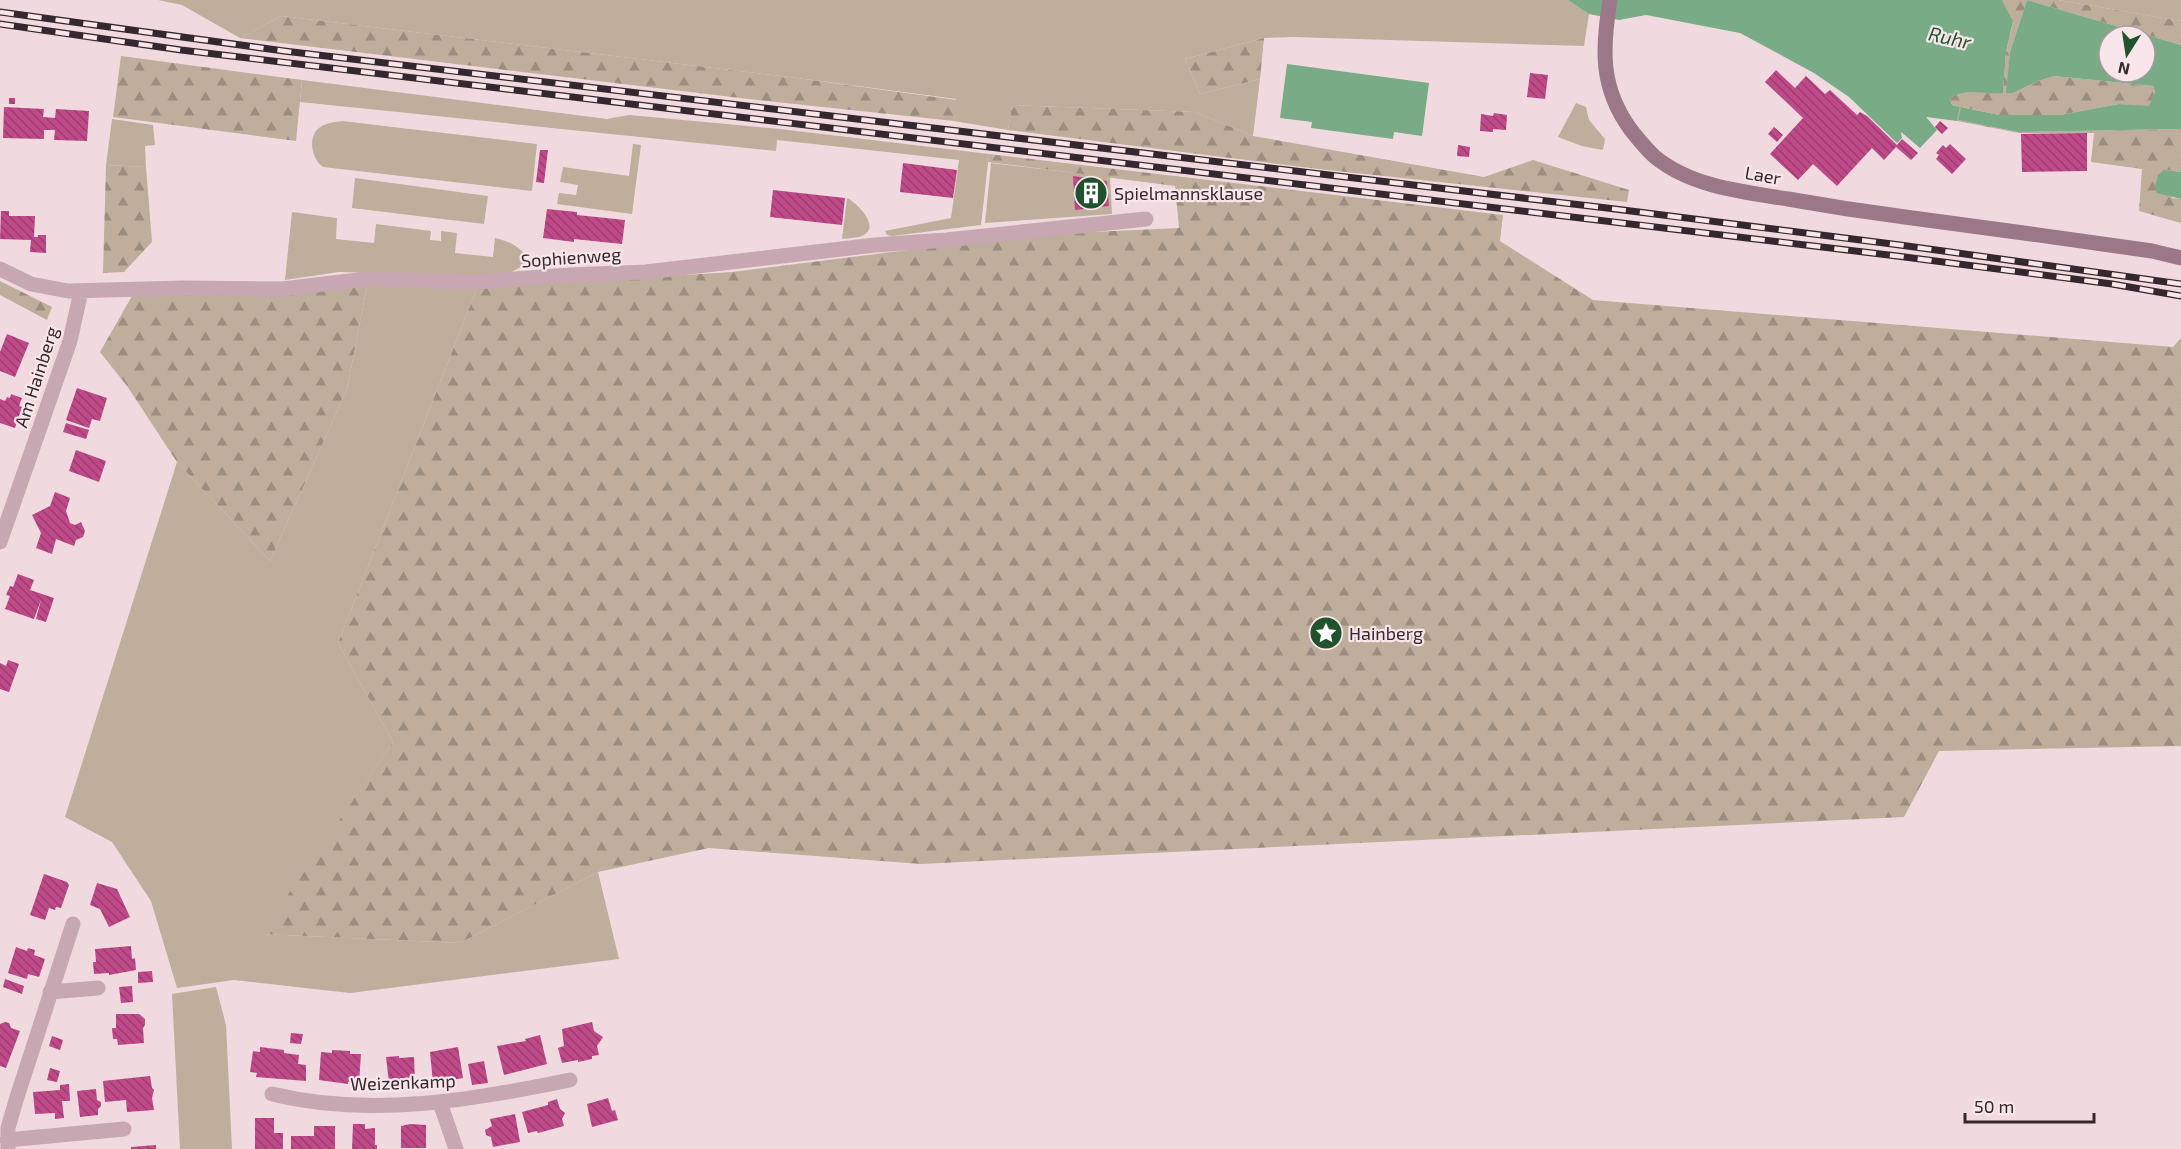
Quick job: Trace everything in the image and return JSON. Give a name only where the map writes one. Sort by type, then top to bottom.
[{"type":"main road","name":"Laer","points":[[1610,0],[1605,33],[1607,77],[1620,112],[1648,151],[1684,175],[1708,184],[1752,194],[2152,251],[2181,258]]},
{"type":"street","name":"Sophienweg","points":[[0,269],[32,284],[56,290],[81,291],[184,288],[282,289],[366,279],[477,282],[645,272],[876,245],[1146,219]]},
{"type":"street","name":"Am Hainberg","points":[[0,542],[70,341],[81,291]]},
{"type":"street","points":[[73,924],[17,1097],[8,1128],[8,1144],[124,1129]]},
{"type":"street","points":[[50,992],[98,988]]},
{"type":"street","name":"Weizenkamp","points":[[272,1094],[339,1103],[440,1103],[570,1080]]},
{"type":"street","points":[[440,1103],[456,1149]]},
{"type":"green space","points":[[158,0],[1568,0],[1589,14],[1584,46],[1293,37],[1264,38],[1185,59],[1200,94],[1260,79],[1253,136],[1195,112],[1012,105],[1008,130],[954,121],[956,99],[281,16],[240,38],[182,5]]},
{"type":"green space","points":[[2002,0],[2027,0],[2010,52],[2007,93],[2013,93],[2054,76],[2097,80],[2097,84],[2153,86],[2155,92],[2149,107],[2119,104],[2060,115],[1999,115],[1962,107],[1958,120],[2018,132],[2181,129],[2181,172],[2164,170],[2172,198],[2181,199],[2181,223],[2139,211],[2142,169],[2091,162],[2094,133],[2019,133],[1957,121],[1960,107],[1952,105],[1950,98],[1970,91],[2003,92],[2006,52],[2013,22]]},
{"type":"green space","points":[[2027,0],[2058,0],[2181,21],[2181,45],[2157,38],[2157,24],[2109,24]]},
{"type":"green space","points":[[2058,0],[2181,0],[2181,21]]},
{"type":"green space","points":[[281,16],[790,77],[957,100],[954,121],[757,100],[240,38]]},
{"type":"green space","points":[[1264,38],[1260,79],[1200,94],[1185,59]]},
{"type":"green space","points":[[121,56],[302,80],[296,141],[113,117]]},
{"type":"green space","points":[[302,80],[607,119],[629,115],[780,129],[989,154],[981,225],[892,236],[887,235],[885,231],[951,218],[959,160],[777,140],[776,151],[300,102]]},
{"type":"green space","points":[[1576,103],[1586,107],[1589,120],[1605,139],[1603,150],[1582,146],[1558,137]]},
{"type":"green space","points":[[1012,105],[1195,112],[1253,136],[1484,177],[1533,160],[1629,190],[1627,202],[1318,169],[1008,130]]},
{"type":"green space","points":[[112,119],[153,125],[155,145],[145,146],[146,167],[106,165]]},
{"type":"green space","points":[[342,121],[537,144],[532,191],[323,167],[316,159],[312,148],[315,132],[321,126]]},
{"type":"green space","points":[[633,144],[641,145],[632,214],[557,204],[559,193],[576,195],[578,185],[560,182],[563,167],[629,176]]},
{"type":"green space","points":[[989,154],[1503,215],[1500,241],[1593,300],[2173,347],[2181,338],[2181,746],[1939,751],[1904,817],[921,864],[709,848],[598,872],[460,943],[261,934],[393,742],[338,643],[477,288],[732,272],[1028,235],[1179,228],[1175,186],[988,162]]},
{"type":"green space","points":[[991,163],[1110,177],[1112,214],[985,223]]},
{"type":"green space","points":[[106,165],[146,167],[152,242],[124,272],[103,273]]},
{"type":"green space","points":[[355,178],[488,196],[484,224],[352,208]]},
{"type":"green space","points":[[847,198],[866,216],[870,227],[868,232],[862,236],[842,239]]},
{"type":"green space","points":[[292,212],[337,218],[336,239],[374,243],[376,224],[431,231],[430,240],[441,241],[441,231],[457,233],[455,253],[493,257],[495,238],[519,249],[526,255],[526,264],[508,274],[488,276],[339,272],[285,280]]},
{"type":"green space","points":[[0,281],[52,307],[47,320],[0,295]]},
{"type":"green space","points":[[367,286],[477,288],[338,643],[393,742],[262,934],[460,943],[598,872],[619,959],[350,993],[234,980],[177,988],[151,901],[112,842],[65,817],[177,462],[270,561],[347,389]]},
{"type":"green space","points":[[367,286],[347,389],[270,561],[177,462],[127,386],[100,352],[132,296]]},
{"type":"green space","points":[[216,987],[226,1025],[232,1149],[180,1149],[172,994]]},
{"type":"water","name":"Ruhr","points":[[1568,0],[2002,0],[2013,21],[2006,52],[2003,93],[1969,92],[1950,98],[1952,105],[1960,107],[1957,121],[1926,117],[1937,130],[1920,148],[1901,132],[1902,138],[1897,143],[1849,97],[1814,73],[1740,33],[1646,15],[1619,20],[1589,14]]},
{"type":"water","points":[[2027,0],[2109,24],[2097,24],[2097,80],[2054,76],[2013,93],[2006,93],[2010,52]]},
{"type":"water","points":[[2157,38],[2181,45],[2181,129],[2018,132],[1958,120],[1961,107],[1999,115],[2060,115],[2119,104],[2149,106],[2155,92],[2153,86],[2133,84],[2157,84]]},
{"type":"water","points":[[1287,64],[1429,83],[1422,136],[1394,132],[1393,139],[1311,128],[1312,122],[1280,118]]},
{"type":"water","points":[[2164,170],[2181,172],[2181,199],[2157,193],[2155,187],[2158,175]]},
{"type":"building","points":[[1776,70],[1795,88],[1806,76],[1825,94],[1830,90],[1857,115],[1860,112],[1867,116],[1897,145],[1902,139],[1918,153],[1911,160],[1896,147],[1884,160],[1872,148],[1837,186],[1813,164],[1798,180],[1770,154],[1803,118],[1765,82]]},
{"type":"building","points":[[1530,73],[1548,75],[1545,99],[1527,97]]},
{"type":"building","points":[[9,98],[15,98],[15,104],[9,104]]},
{"type":"building","points":[[4,107],[44,109],[43,117],[55,118],[56,109],[89,111],[87,141],[54,140],[55,130],[44,130],[44,139],[3,138]]},
{"type":"building","points":[[1494,113],[1507,115],[1506,130],[1480,131],[1481,114],[1493,116]]},
{"type":"building","points":[[1940,121],[1948,128],[1942,134],[1935,127]]},
{"type":"building","points":[[1774,127],[1783,135],[1777,142],[1768,134]]},
{"type":"building","points":[[2087,133],[2087,171],[2022,172],[2021,134]]},
{"type":"building","points":[[1950,144],[1966,159],[1952,174],[1936,159],[1939,155],[1936,153],[1943,145],[1946,148]]},
{"type":"building","points":[[1458,145],[1470,147],[1469,157],[1457,156]]},
{"type":"building","points":[[540,150],[548,150],[544,183],[536,182]]},
{"type":"building","points":[[903,163],[957,170],[953,198],[900,192]]},
{"type":"building","name":"Spielmannsklause","points":[[1073,176],[1107,181],[1109,206],[1075,210]]},
{"type":"building","points":[[773,190],[845,198],[842,225],[770,217]]},
{"type":"building","points":[[547,209],[625,220],[622,244],[543,238]]},
{"type":"building","points":[[1,211],[9,211],[9,216],[35,216],[34,237],[46,235],[46,253],[30,252],[31,240],[0,239]]},
{"type":"building","points":[[7,334],[29,343],[15,377],[0,371],[0,352]]},
{"type":"building","points":[[77,388],[107,398],[100,421],[92,419],[89,428],[66,420]]},
{"type":"building","points":[[11,394],[22,398],[19,406],[22,407],[15,428],[0,423],[0,399],[5,401],[7,397],[10,398]]},
{"type":"building","points":[[66,423],[89,430],[86,439],[63,432]]},
{"type":"building","points":[[76,450],[106,461],[99,482],[69,471]]},
{"type":"building","points":[[55,492],[70,498],[66,511],[70,523],[75,525],[81,522],[85,531],[83,537],[76,540],[74,546],[56,539],[52,554],[36,548],[41,533],[32,515],[50,506]]},
{"type":"building","points":[[18,574],[34,580],[30,590],[54,598],[46,622],[36,619],[41,600],[34,619],[5,609],[10,596],[6,595],[10,586],[13,587]]},
{"type":"building","points":[[8,660],[19,664],[9,692],[0,689],[0,663],[6,666]]},
{"type":"building","points":[[44,874],[67,882],[69,885],[61,908],[56,907],[55,910],[49,908],[45,920],[30,915]]},
{"type":"building","points":[[97,883],[117,889],[130,917],[109,927],[100,909],[90,905]]},
{"type":"building","points":[[131,946],[136,970],[109,975],[109,973],[94,974],[95,949]]},
{"type":"building","points":[[16,947],[27,951],[28,948],[35,950],[34,955],[45,959],[39,977],[28,974],[27,979],[8,973]]},
{"type":"building","points":[[152,971],[153,982],[138,983],[138,972]]},
{"type":"building","points":[[5,979],[24,986],[22,994],[3,987]]},
{"type":"building","points":[[132,986],[133,1002],[121,1003],[119,987]]},
{"type":"building","points":[[116,1014],[139,1014],[145,1019],[144,1043],[118,1045],[117,1039],[113,1039],[112,1028],[116,1028]]},
{"type":"building","points":[[592,1022],[594,1031],[603,1037],[597,1046],[599,1055],[592,1056],[592,1059],[562,1063],[558,1048],[564,1046],[562,1029]]},
{"type":"building","points":[[9,1023],[11,1028],[20,1031],[6,1068],[0,1066],[0,1024]]},
{"type":"building","points":[[291,1033],[303,1034],[301,1044],[290,1043]]},
{"type":"building","points":[[540,1035],[547,1064],[504,1075],[497,1046],[526,1041],[525,1039]]},
{"type":"building","points":[[52,1036],[63,1040],[60,1050],[49,1046]]},
{"type":"building","points":[[260,1047],[284,1050],[284,1053],[299,1055],[298,1064],[306,1065],[306,1081],[256,1077],[257,1073],[250,1072],[253,1051],[260,1052]]},
{"type":"building","points":[[458,1047],[463,1078],[433,1083],[430,1052]]},
{"type":"building","points":[[332,1050],[361,1054],[359,1083],[348,1082],[348,1084],[319,1080],[321,1052],[332,1053]]},
{"type":"building","points":[[399,1056],[399,1058],[414,1057],[415,1082],[389,1083],[386,1057]]},
{"type":"building","points":[[484,1061],[488,1083],[472,1085],[468,1064]]},
{"type":"building","points":[[50,1068],[60,1071],[57,1082],[47,1080]]},
{"type":"building","points":[[150,1076],[154,1090],[152,1098],[154,1110],[127,1112],[126,1100],[105,1102],[103,1081]]},
{"type":"building","points":[[69,1084],[70,1101],[62,1101],[64,1118],[55,1119],[55,1113],[35,1114],[33,1092],[60,1090],[60,1085]]},
{"type":"building","points":[[96,1089],[97,1100],[101,1102],[98,1115],[80,1117],[77,1091]]},
{"type":"building","points":[[608,1098],[618,1120],[592,1127],[587,1104]]},
{"type":"building","points":[[557,1099],[560,1109],[565,1113],[562,1119],[564,1126],[538,1133],[537,1131],[528,1133],[522,1112],[548,1105],[548,1102]]},
{"type":"building","points":[[515,1114],[520,1142],[493,1147],[491,1137],[486,1135],[485,1130],[492,1126],[490,1119]]},
{"type":"building","points":[[255,1118],[274,1118],[274,1133],[283,1133],[283,1149],[255,1149]]},
{"type":"building","points":[[353,1124],[365,1124],[365,1129],[375,1128],[377,1149],[352,1149]]},
{"type":"building","points":[[426,1125],[426,1148],[401,1148],[401,1126]]},
{"type":"building","points":[[314,1126],[335,1126],[335,1149],[291,1149],[291,1136],[314,1136]]},
{"type":"building","points":[[156,1145],[156,1149],[131,1149],[131,1147]]},
{"type":"railway","points":[[0,12],[284,51],[1607,208],[2181,284]]},
{"type":"railway","points":[[0,24],[181,50],[1897,256],[2112,284],[2181,296]]},
{"type":"place","name":"Spielmannsklause","points":[[1091,193]]},
{"type":"place","name":"Hainberg","points":[[1326,633]]}]
